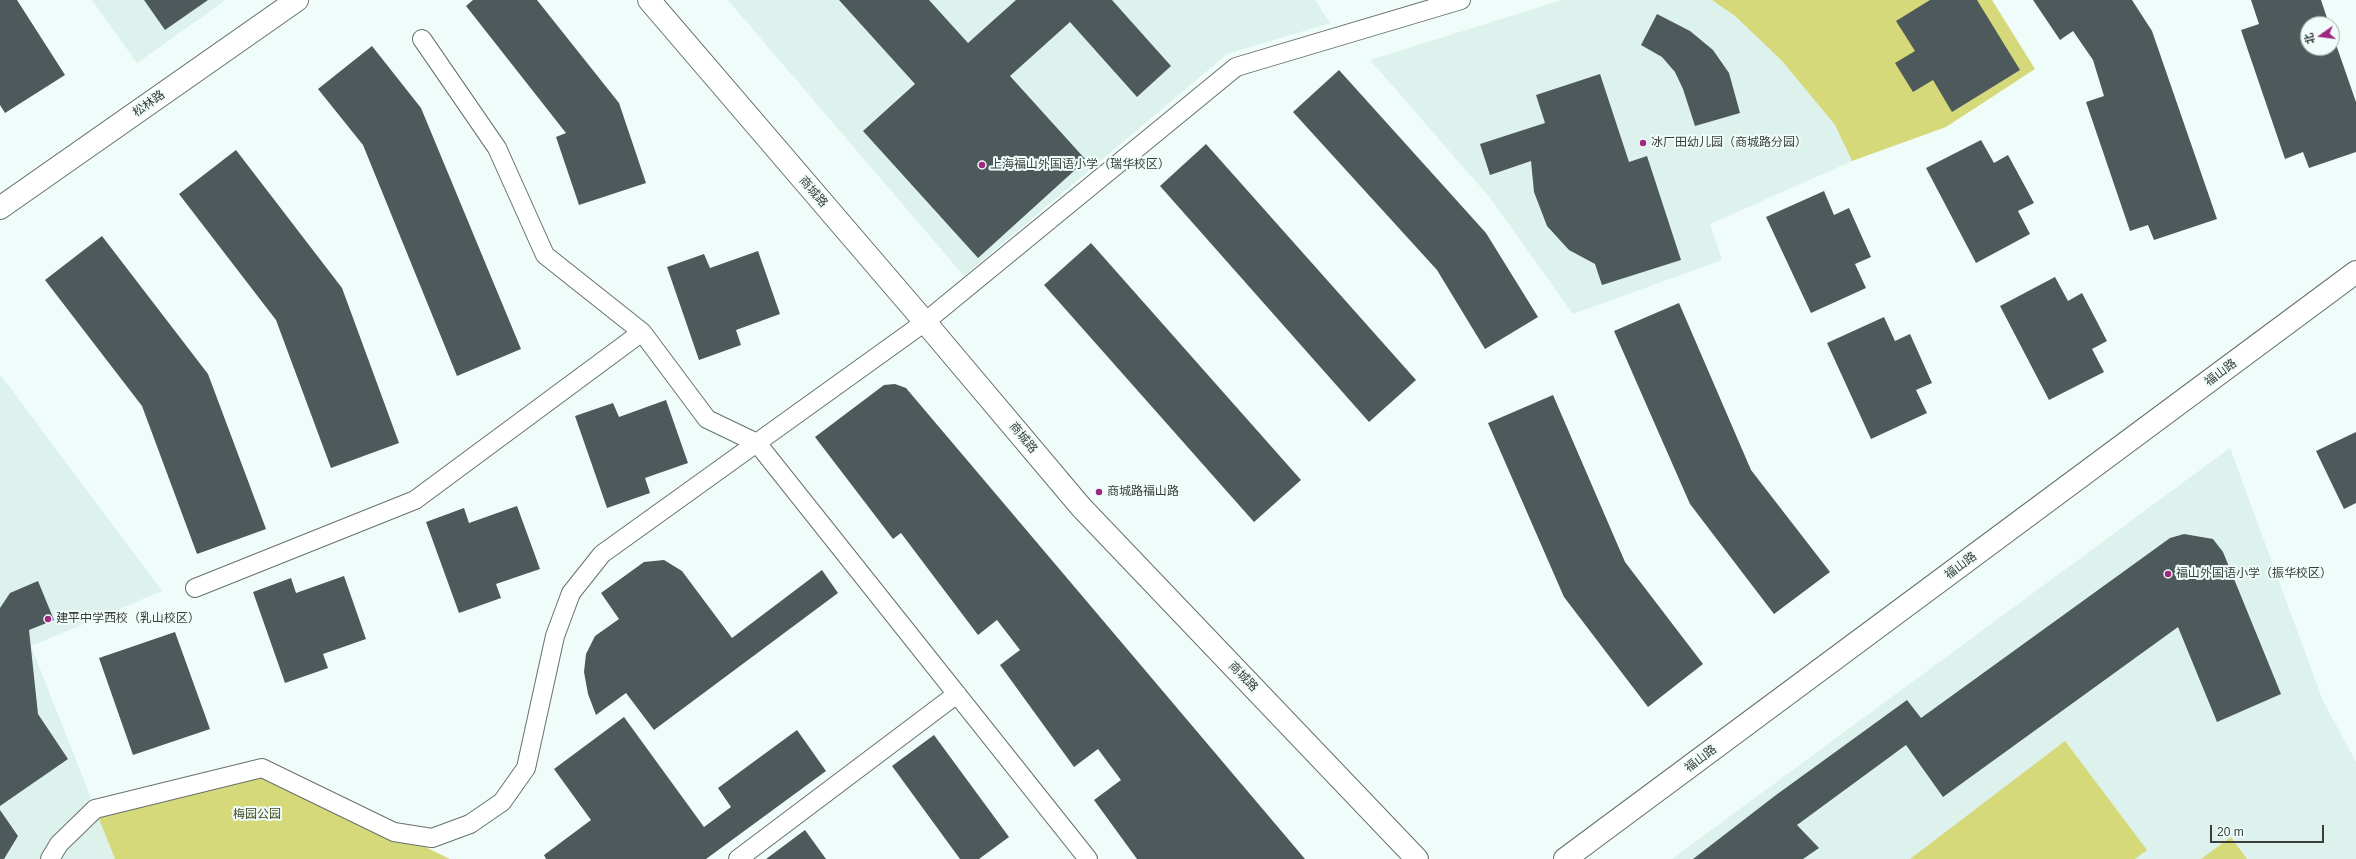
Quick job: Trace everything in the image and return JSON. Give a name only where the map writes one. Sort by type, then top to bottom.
[{"type":"street","name":"松林路","points":[[0,208],[297,0]]},
{"type":"street","name":"商城路","points":[[649,0],[925,322],[1081,507],[1417,859]]},
{"type":"street","name":"福山路","points":[[1565,859],[2356,272]]},
{"type":"lane","points":[[50,859],[58,844],[95,809],[262,768],[394,832],[432,838],[470,824],[502,802],[526,768],[555,636],[571,593],[602,554],[925,322],[1236,67],[1461,0]]},
{"type":"lane","points":[[422,39],[497,148],[545,255],[642,332],[707,419],[757,443],[1088,859]]},
{"type":"lane","points":[[195,588],[415,500],[642,332]]},
{"type":"lane","points":[[738,859],[957,694]]},
{"type":"shaded area","points":[[92,0],[226,0],[137,63]]},
{"type":"shaded area","name":"上海福山外国语小学（瑞华校区）","points":[[728,0],[1315,0],[1330,23],[1227,54],[964,276]]},
{"type":"shaded area","name":"冰厂田幼儿园（商城路分园）","points":[[1562,0],[1712,0],[1735,16],[1782,61],[1835,125],[1852,161],[1710,224],[1722,260],[1573,314],[1491,199],[1370,60]]},
{"type":"shaded area","name":"建平中学西校（乳山校区）","points":[[0,374],[162,591],[31,646],[115,859],[0,859]]},
{"type":"shaded area","name":"福山外国语小学（振华校区）","points":[[2230,448],[2323,701],[2356,762],[2356,859],[1672,859]]},
{"type":"green space","points":[[1712,0],[1992,0],[2035,69],[1946,127],[1852,161],[1835,125],[1782,61],[1735,16]]},
{"type":"green space","points":[[2065,741],[2147,850],[2135,859],[1910,859]]},
{"type":"green space","name":"梅园公园","points":[[262,768],[450,859],[115,859],[95,809]]},
{"type":"green space","points":[[2231,837],[2247,859],[2201,859]]},
{"type":"building","points":[[0,0],[17,0],[65,75],[5,113],[0,105]]},
{"type":"building","points":[[144,0],[208,0],[165,30]]},
{"type":"building","points":[[473,0],[537,0],[619,103],[646,183],[579,205],[556,137],[566,133],[466,6]]},
{"type":"building","points":[[839,0],[929,0],[968,43],[1016,0],[1112,0],[1171,66],[1137,97],[1070,22],[1010,76],[1086,160],[978,258],[863,131],[915,84]]},
{"type":"building","points":[[1930,0],[1977,0],[2020,70],[1952,112],[1933,80],[1913,92],[1895,63],[1915,51],[1896,21]]},
{"type":"building","points":[[2033,0],[2132,0],[2152,31],[2217,219],[2154,240],[2148,225],[2130,231],[2086,102],[2104,96],[2093,60],[2073,31],[2060,40]]},
{"type":"building","points":[[2251,0],[2321,0],[2326,16],[2300,16],[2300,56],[2340,56],[2356,102],[2356,152],[2309,168],[2303,152],[2285,159],[2241,30],[2259,24]]},
{"type":"building","points":[[1657,14],[1690,31],[1713,50],[1729,73],[1740,113],[1695,126],[1683,89],[1675,72],[1662,57],[1641,45]]},
{"type":"building","points":[[372,46],[421,108],[521,349],[457,376],[363,145],[318,89]]},
{"type":"building","points":[[1339,70],[1486,233],[1538,317],[1485,349],[1437,270],[1293,112]]},
{"type":"building","points":[[1600,74],[1629,162],[1647,156],[1681,260],[1602,285],[1595,264],[1569,250],[1547,226],[1534,192],[1531,161],[1490,175],[1480,144],[1545,123],[1536,95]]},
{"type":"building","points":[[1981,140],[1994,163],[2008,155],[2034,203],[2018,211],[2030,234],[1976,263],[1926,168]]},
{"type":"building","points":[[1206,144],[1416,380],[1369,422],[1160,186]]},
{"type":"building","points":[[236,150],[342,288],[399,443],[331,468],[276,320],[179,194]]},
{"type":"building","points":[[1824,191],[1834,215],[1849,208],[1871,257],[1855,264],[1866,288],[1811,313],[1766,217]]},
{"type":"building","points":[[102,236],[208,374],[266,529],[197,554],[142,406],[45,280]]},
{"type":"building","points":[[1091,243],[1301,480],[1254,522],[1044,285]]},
{"type":"building","points":[[758,251],[780,314],[736,330],[741,345],[699,360],[667,267],[704,254],[710,268]]},
{"type":"building","points":[[2055,277],[2068,301],[2082,293],[2107,341],[2092,349],[2104,372],[2049,400],[2000,306]]},
{"type":"building","points":[[1679,303],[1751,470],[1830,572],[1774,614],[1690,504],[1614,331]]},
{"type":"building","points":[[1884,317],[1895,341],[1910,334],[1932,383],[1916,390],[1927,413],[1871,439],[1827,343]]},
{"type":"building","points":[[895,384],[906,388],[1305,859],[1137,859],[1094,800],[1121,780],[1098,749],[1074,767],[1000,665],[1020,650],[997,620],[978,635],[901,533],[893,539],[815,437],[884,385]]},
{"type":"building","points":[[1553,395],[1625,562],[1703,664],[1648,707],[1564,597],[1488,423]]},
{"type":"building","points":[[666,400],[688,463],[645,478],[650,493],[607,508],[575,416],[613,403],[619,417]]},
{"type":"building","points":[[2356,432],[2356,503],[2344,509],[2316,451]]},
{"type":"building","points":[[517,506],[540,569],[496,584],[501,598],[459,613],[426,522],[464,508],[469,523]]},
{"type":"building","points":[[2184,534],[2213,539],[2223,552],[2281,694],[2217,722],[2178,627],[1943,797],[1906,745],[1797,825],[1819,848],[1803,859],[1693,859],[1776,795],[1907,700],[1921,718],[2170,538]]},
{"type":"building","points":[[664,560],[682,571],[732,638],[822,570],[838,593],[654,730],[626,693],[596,715],[588,694],[584,672],[586,654],[595,636],[619,619],[601,593],[644,562]]},
{"type":"building","points":[[344,576],[366,639],[323,654],[328,668],[285,683],[253,592],[291,578],[296,593]]},
{"type":"building","points":[[38,581],[54,620],[29,630],[38,714],[68,759],[0,806],[0,608],[10,593]]},
{"type":"building","points":[[175,632],[210,729],[133,755],[99,658]]},
{"type":"building","points":[[624,717],[704,827],[731,807],[718,788],[797,730],[826,771],[706,859],[546,859],[544,855],[591,820],[554,769]]},
{"type":"building","points":[[934,735],[1009,837],[979,859],[960,859],[892,766]]},
{"type":"building","points":[[0,810],[18,836],[4,859],[0,859]]},
{"type":"building","points":[[805,830],[826,859],[766,859]]},
{"type":"place","name":"冰厂田幼儿园（商城路分园）","points":[[1643,143]]},
{"type":"place","name":"上海福山外国语小学（瑞华校区）","points":[[982,165]]},
{"type":"place","name":"商城路福山路","points":[[1099,492]]},
{"type":"place","name":"福山外国语小学（振华校区）","points":[[2168,574]]},
{"type":"place","name":"建平中学西校（乳山校区）","points":[[48,619]]}]
